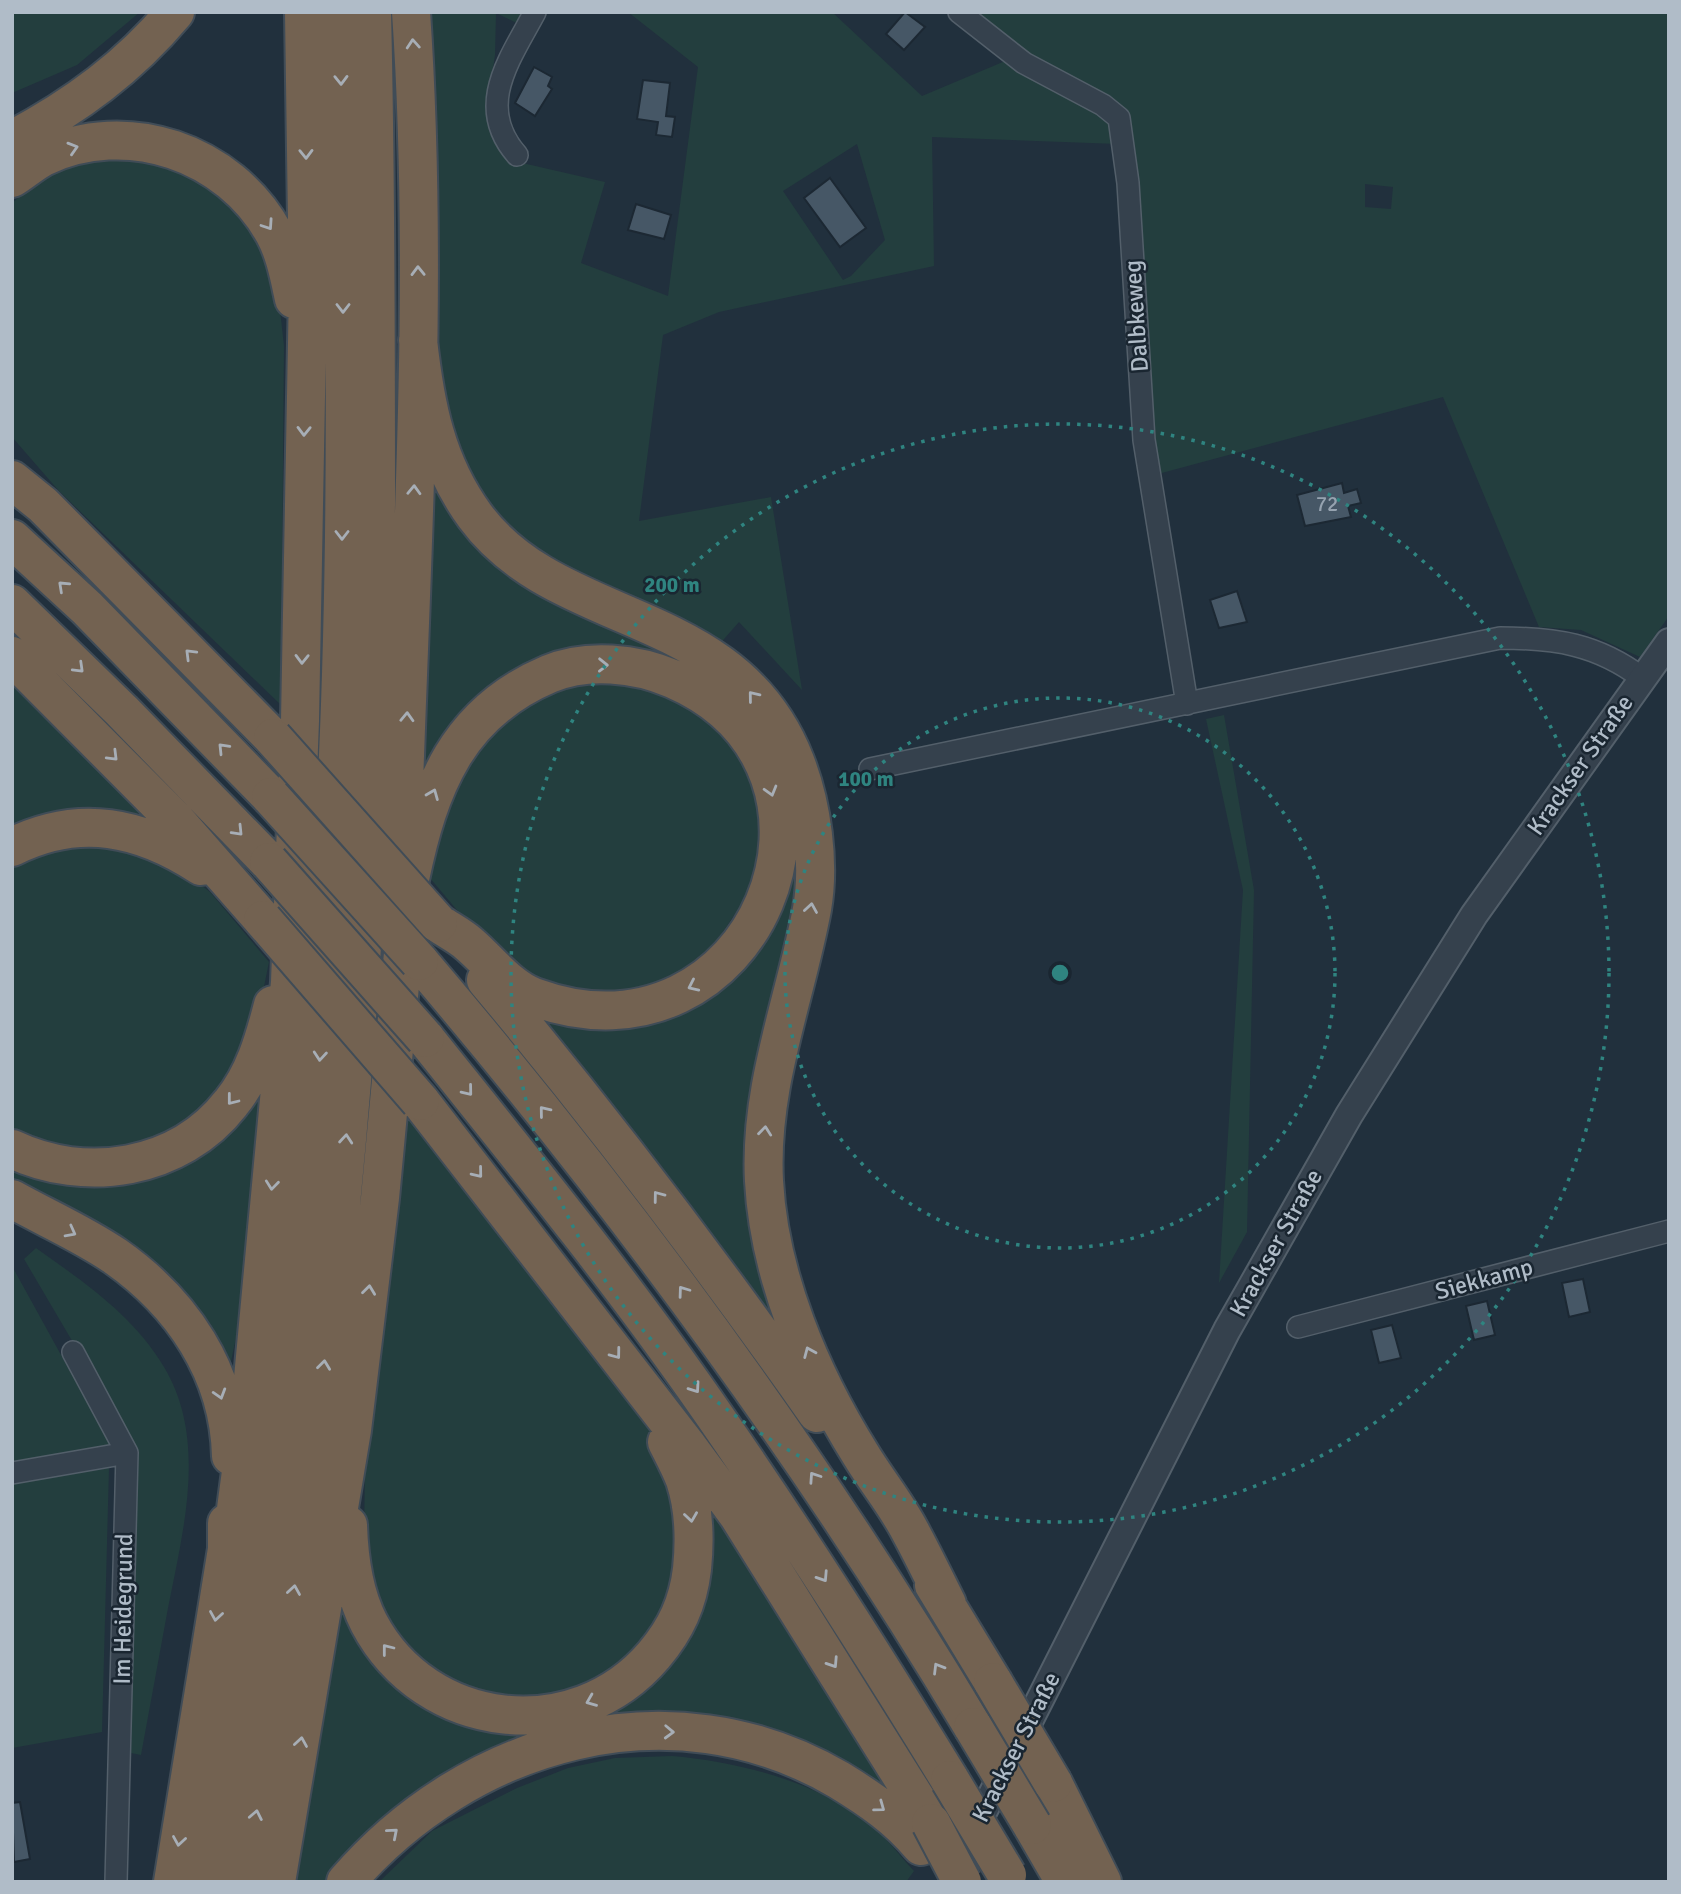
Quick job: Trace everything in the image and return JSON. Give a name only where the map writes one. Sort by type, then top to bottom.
[{"type":"highway","points":[[12,140],[62,113],[95,90],[130,61],[175,12]]},
{"type":"highway","points":[[12,1149],[35,1160],[66,1168],[124,1166],[182,1145],[230,1105],[247,1079],[263,1042],[277,988],[282,867],[302,618],[305,363],[309,289],[304,12]]},
{"type":"highway","points":[[205,1882],[228,1769],[286,1384],[323,1017],[337,775],[341,621],[344,209],[339,12]]},
{"type":"highway","points":[[243,1882],[302,1542],[331,1302],[356,1026],[370,811],[375,623],[377,210],[372,12]]},
{"type":"highway","points":[[276,1882],[352,1430],[409,971],[418,340],[416,79],[411,12]]},
{"type":"highway","points":[[12,178],[43,158],[80,145],[114,141],[156,145],[206,162],[250,199],[274,233],[287,266],[305,363]]},
{"type":"highway","points":[[418,340],[430,425],[451,478],[476,518],[514,554],[557,582],[674,635],[713,657],[742,681],[770,716],[794,759],[808,807],[813,857],[813,905],[776,1051],[763,1142],[769,1224],[788,1295],[815,1367],[859,1453],[908,1527],[947,1604],[1053,1783],[1102,1882]]},
{"type":"highway","points":[[12,468],[43,505],[273,738],[438,923],[578,1091],[758,1329],[947,1604]]},
{"type":"highway","points":[[12,480],[43,505]]},
{"type":"highway","points":[[12,538],[88,608],[271,797],[409,971],[594,1174],[722,1345],[862,1548],[1065,1882]]},
{"type":"highway","points":[[12,604],[282,867],[425,1038],[606,1267],[693,1385],[858,1630],[1009,1879]]},
{"type":"highway","points":[[12,656],[177,822],[252,906],[420,1101],[641,1386],[738,1515],[926,1834],[949,1882]]},
{"type":"highway","points":[[409,971],[410,879],[420,828],[434,789],[473,725],[500,701],[529,683],[558,671],[589,665],[626,666],[660,674],[713,702],[738,726],[761,758],[774,795],[779,828],[777,867],[767,901],[754,927],[734,955],[706,980],[662,1001],[628,1009],[593,1010],[563,1006],[531,996],[489,965],[468,943],[438,923]]},
{"type":"highway","points":[[12,847],[57,831],[91,828],[125,831],[155,839],[252,906]]},
{"type":"highway","points":[[173,1882],[227,1549],[234,1524],[252,1389],[280,1107],[282,867]]},
{"type":"highway","points":[[12,1199],[112,1254],[144,1277],[168,1301],[204,1349],[225,1410],[230,1445],[227,1549]]},
{"type":"highway","points":[[352,1430],[349,1550],[368,1621],[385,1649],[418,1681],[456,1703],[487,1713],[541,1716],[570,1710],[619,1688],[644,1667],[681,1616],[690,1586],[694,1549],[693,1520],[685,1481],[641,1386]]},
{"type":"highway","points":[[346,1882],[374,1849],[415,1813],[484,1772],[579,1740],[640,1732],[713,1735],[751,1743],[816,1767],[903,1824],[926,1834],[962,1882]]},
{"type":"street","points":[[517,155],[501,132],[497,116],[498,90],[501,75],[535,12]]},
{"type":"street","name":"Dalbkeweg","points":[[959,12],[1024,64],[1103,105],[1119,118],[1128,183],[1144,440],[1187,704]]},
{"type":"street","points":[[870,769],[1500,638],[1548,638],[1601,652],[1642,678]]},
{"type":"street","name":"Krackser Straße","points":[[949,1882],[1227,1330],[1349,1115],[1474,915],[1669,642]]},
{"type":"street","name":"Siekkamp","points":[[1298,1327],[1669,1231]]},
{"type":"street","points":[[12,1473],[127,1453],[73,1352]]},
{"type":"street","name":"Im Heidegrund","points":[[116,1882],[127,1453]]},
{"type":"green space","points":[[12,12],[140,12],[77,65],[12,93]]},
{"type":"green space","points":[[425,12],[528,12],[521,25],[496,13],[495,55],[487,108],[492,135],[500,149],[518,162],[605,182],[581,263],[668,296],[698,67],[628,12],[832,12],[922,96],[1010,59],[1113,121],[1118,144],[932,137],[934,266],[719,312],[663,335],[639,521],[771,497],[802,690],[739,622],[717,647],[548,565],[500,526],[438,414]],"holes":[[[857,144],[885,240],[851,276],[843,280],[783,191]]]},
{"type":"green space","points":[[969,12],[1669,12],[1669,616],[1640,657],[1581,630],[1539,627],[1443,397],[1158,474],[1150,428],[1122,107],[1037,63]],"holes":[[[1365,184],[1393,187],[1391,209],[1365,207]]]},
{"type":"green space","points":[[89,158],[129,160],[175,168],[225,200],[260,237],[277,283],[284,346],[281,705],[59,491],[12,437],[12,203],[38,181]]},
{"type":"green space","points":[[427,471],[455,522],[500,564],[729,682],[581,655],[418,800]]},
{"type":"green space","points":[[12,678],[142,813],[12,831]]},
{"type":"green space","points":[[625,681],[662,688],[737,745],[757,782],[764,862],[705,971],[632,995],[560,987],[512,965],[462,916],[424,871],[466,756],[534,695],[572,684]]},
{"type":"green space","points":[[1224,715],[1254,890],[1247,1232],[1219,1283],[1243,890],[1206,719]]},
{"type":"green space","points":[[796,823],[797,887],[784,970],[761,1058],[786,1343],[533,1008],[670,1011]]},
{"type":"green space","points":[[79,842],[167,859],[210,892],[269,962],[257,1021],[239,1065],[183,1130],[107,1156],[12,1135],[12,863]]},
{"type":"green space","points":[[268,1081],[245,1295],[228,1376],[12,1183],[12,1164],[85,1185]]},
{"type":"green space","points":[[407,1116],[588,1341],[624,1389],[652,1434],[681,1529],[667,1614],[613,1681],[514,1705],[464,1692],[419,1664],[382,1620],[364,1542],[365,1464]]},
{"type":"green space","points":[[36,1248],[107,1301],[138,1332],[164,1367],[177,1395],[185,1425],[189,1455],[185,1517],[141,1755],[131,1753],[135,1448],[24,1259]]},
{"type":"green space","points":[[12,1266],[109,1442],[109,1448],[12,1464]]},
{"type":"green space","points":[[109,1468],[102,1732],[12,1748],[12,1484]]},
{"type":"green space","points":[[700,1491],[910,1813],[880,1788],[587,1726],[330,1882],[291,1882],[341,1579],[459,1721],[643,1690]]},
{"type":"green space","points":[[672,1756],[750,1769],[776,1776],[826,1796],[870,1824],[914,1871],[906,1882],[379,1882],[432,1831],[517,1788],[568,1768],[615,1758]]},
{"type":"building","points":[[905,12],[925,27],[904,50],[886,34]]},
{"type":"building","points":[[534,67],[552,77],[548,86],[552,89],[535,116],[515,103]]},
{"type":"building","points":[[643,80],[670,83],[666,116],[675,117],[672,137],[656,135],[658,122],[637,119]]},
{"type":"building","points":[[830,178],[866,228],[840,247],[804,198]]},
{"type":"building","points":[[636,204],[671,215],[664,239],[628,230]]},
{"type":"building","points":[[1342,483],[1344,493],[1357,489],[1361,503],[1348,506],[1351,517],[1305,526],[1297,495]]},
{"type":"building","points":[[1237,591],[1247,622],[1219,628],[1210,600]]},
{"type":"building","points":[[1583,1279],[1590,1312],[1569,1317],[1562,1283]]},
{"type":"building","points":[[1487,1301],[1495,1335],[1474,1340],[1466,1306]]},
{"type":"building","points":[[1392,1325],[1401,1358],[1379,1363],[1371,1330]]},
{"type":"building","points":[[20,1802],[30,1859],[14,1862],[12,1803]]}]
